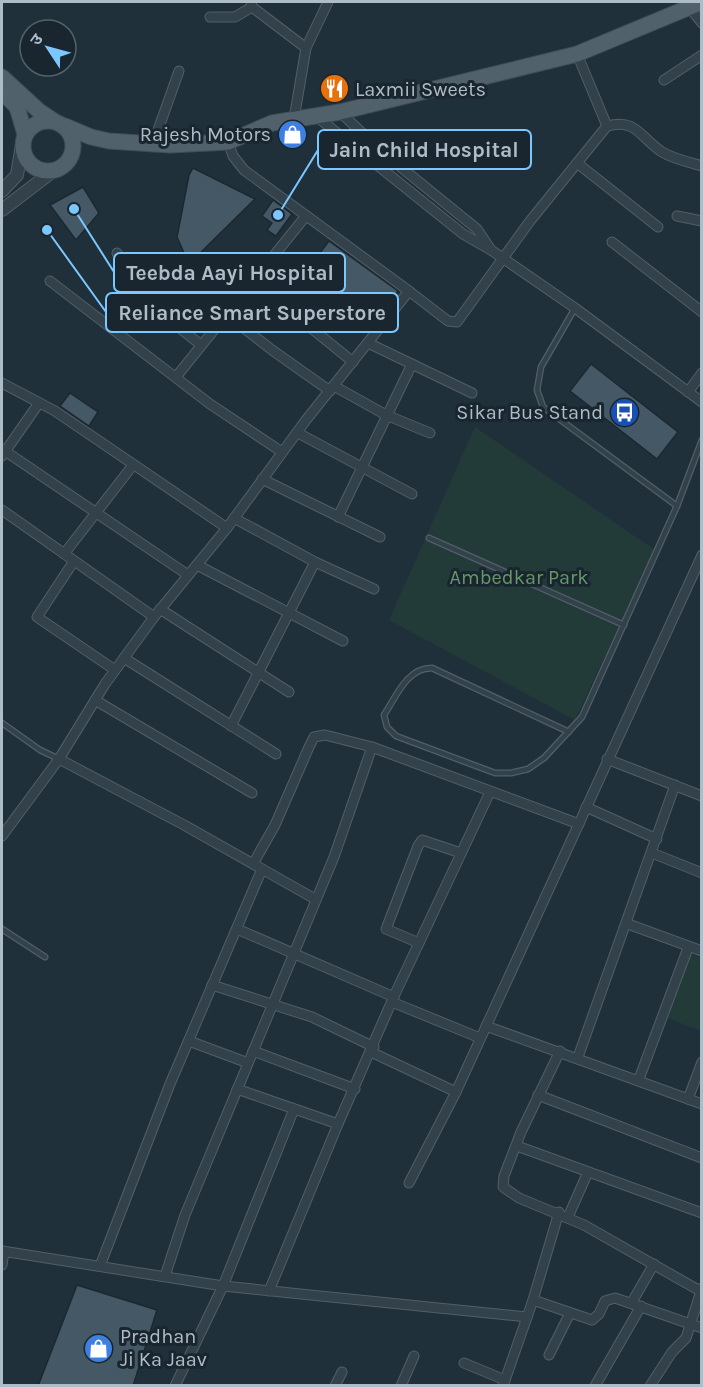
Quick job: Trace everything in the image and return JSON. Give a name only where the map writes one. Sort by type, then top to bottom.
[{"type":"main road","points":[[2,77],[39,111],[60,124],[91,138],[153,144],[228,142],[272,123],[340,112],[576,54],[696,5]]},
{"type":"main road","points":[[2,92],[17,107],[24,139],[24,156],[31,165],[41,171],[53,171],[63,167],[71,158],[92,145],[109,141]]},
{"type":"main road","points":[[24,139],[33,125],[43,121],[60,124],[72,136],[74,147],[71,158]]},
{"type":"street","points":[[294,119],[306,48],[328,2]]},
{"type":"street","points":[[210,17],[235,17],[252,4],[306,48]]},
{"type":"street","points":[[696,5],[702,23]]},
{"type":"street","points":[[576,54],[607,126]]},
{"type":"street","points":[[664,80],[702,54]]},
{"type":"street","points":[[153,144],[179,71]]},
{"type":"street","points":[[340,112],[381,151],[477,230],[491,250]]},
{"type":"street","points":[[316,116],[463,234],[491,250],[575,308],[702,402]]},
{"type":"street","points":[[228,142],[233,156],[244,170],[453,324],[459,320],[503,259],[607,126],[620,123],[629,124],[662,151],[702,166]]},
{"type":"street","points":[[2,192],[17,175],[24,139]]},
{"type":"street","points":[[577,163],[658,227]]},
{"type":"street","points":[[2,210],[53,171]]},
{"type":"street","points":[[677,216],[702,221]]},
{"type":"street","points":[[176,377],[305,217]]},
{"type":"street","points":[[612,242],[702,312]]},
{"type":"street","points":[[117,253],[147,301],[201,345]]},
{"type":"street","points":[[252,280],[353,362]]},
{"type":"street","points":[[50,281],[210,404],[282,452]]},
{"type":"street","points":[[2,836],[59,759],[115,670],[157,613],[227,528],[282,452],[409,291]]},
{"type":"street","points":[[226,314],[272,350],[332,389],[430,433]]},
{"type":"street","points":[[368,343],[472,393]]},
{"type":"street","points":[[338,516],[360,466],[412,364]]},
{"type":"street","points":[[688,392],[702,373]]},
{"type":"street","points":[[2,383],[39,403],[227,528]]},
{"type":"street","points":[[39,403],[3,452],[188,575]]},
{"type":"street","points":[[298,433],[412,494]]},
{"type":"street","points":[[64,554],[133,465]]},
{"type":"street","points":[[262,479],[380,537]]},
{"type":"street","points":[[2,510],[74,561],[289,692]]},
{"type":"street","points":[[234,518],[315,562],[374,589]]},
{"type":"street","points":[[409,1184],[456,1092],[702,555]]},
{"type":"street","points":[[74,561],[37,617],[115,670]]},
{"type":"street","points":[[231,726],[315,562]]},
{"type":"street","points":[[196,565],[289,615],[344,641]]},
{"type":"street","points":[[124,658],[276,754]]},
{"type":"street","points":[[95,700],[252,793]]},
{"type":"street","points":[[99,1266],[237,928],[275,825],[314,737],[325,735],[372,747],[579,824]]},
{"type":"street","points":[[165,1276],[185,1215],[334,857],[372,747]]},
{"type":"street","points":[[59,759],[315,899]]},
{"type":"street","points":[[607,759],[702,796]]},
{"type":"street","points":[[578,1057],[675,786]]},
{"type":"street","points":[[268,1291],[338,1124],[418,943],[490,792]]},
{"type":"street","points":[[586,807],[657,839]]},
{"type":"street","points":[[418,943],[386,929],[418,846],[422,840],[429,841],[461,853]]},
{"type":"street","points":[[652,853],[702,873]]},
{"type":"street","points":[[627,924],[688,948],[702,951]]},
{"type":"street","points":[[237,928],[292,955],[480,1038]]},
{"type":"street","points":[[639,1079],[688,948]]},
{"type":"street","points":[[213,985],[312,1017],[456,1092]]},
{"type":"street","points":[[486,1026],[639,1079],[702,1104]]},
{"type":"street","points":[[189,1041],[248,1063]]},
{"type":"street","points":[[253,1051],[355,1089]]},
{"type":"street","points":[[560,1051],[538,1095],[504,1176],[503,1187],[519,1198],[563,1215],[701,1290],[686,1338],[672,1352],[650,1386]]},
{"type":"street","points":[[688,1098],[702,1062]]},
{"type":"street","points":[[237,1089],[338,1124]]},
{"type":"street","points":[[538,1095],[702,1158]]},
{"type":"street","points":[[175,1386],[223,1286],[294,1109]]},
{"type":"street","points":[[517,1146],[702,1213]]},
{"type":"street","points":[[464,1362],[504,1383],[563,1215],[588,1172]]},
{"type":"street","points":[[2,1265],[3,1252],[223,1286],[527,1317]]},
{"type":"street","points":[[595,1386],[637,1304],[654,1264]]},
{"type":"street","points":[[533,1300],[592,1320],[609,1298],[637,1304],[690,1326],[702,1328]]},
{"type":"street","points":[[549,1355],[570,1313]]},
{"type":"street","points":[[401,1386],[414,1356]]},
{"type":"street","points":[[335,1386],[342,1372]]},
{"type":"lane","points":[[575,308],[541,367],[537,390],[543,407],[677,506]]},
{"type":"lane","points":[[569,732],[432,668],[420,668],[410,676],[384,715],[387,727],[396,736],[495,773],[528,769],[544,758],[569,732],[582,717],[677,506],[702,440]]},
{"type":"lane","points":[[429,538],[624,625]]},
{"type":"lane","points":[[2,723],[34,747],[59,759]]},
{"type":"lane","points":[[2,929],[45,957]]},
{"type":"green space","name":"Ambedkar Park","points":[[475,427],[655,550],[575,720],[389,620]]},
{"type":"green space","points":[[686,952],[701,958],[701,1031],[668,1018]]},
{"type":"building","points":[[193,168],[255,199],[189,264],[177,237],[189,175]]},
{"type":"building","points":[[83,187],[99,213],[76,240],[50,205]]},
{"type":"building","points":[[273,200],[292,214],[276,236],[267,230],[272,223],[262,216]]},
{"type":"building","points":[[329,241],[398,291],[373,325],[304,274]]},
{"type":"building","name":"Sikar Bus Stand","points":[[591,364],[678,432],[657,459],[570,391]]},
{"type":"building","points":[[70,393],[98,412],[89,426],[60,406]]},
{"type":"building","name":"Pradhan Ji Ka Jaav","points":[[77,1285],[157,1310],[133,1386],[38,1386]]},
{"type":"place","name":"Laxmii Sweets","points":[[334,89]]},
{"type":"place","name":"Rajesh Motors","points":[[292,134]]},
{"type":"place","name":"Teebda Aayi Hospital","points":[[74,209]]},
{"type":"place","name":"Jain Child Hospital","points":[[278,215]]},
{"type":"place","name":"Reliance Smart Superstore","points":[[47,230]]},
{"type":"place","name":"Sikar Bus Stand","points":[[624,412]]},
{"type":"place","name":"Pradhan Ji Ka Jaav","points":[[99,1348]]}]
